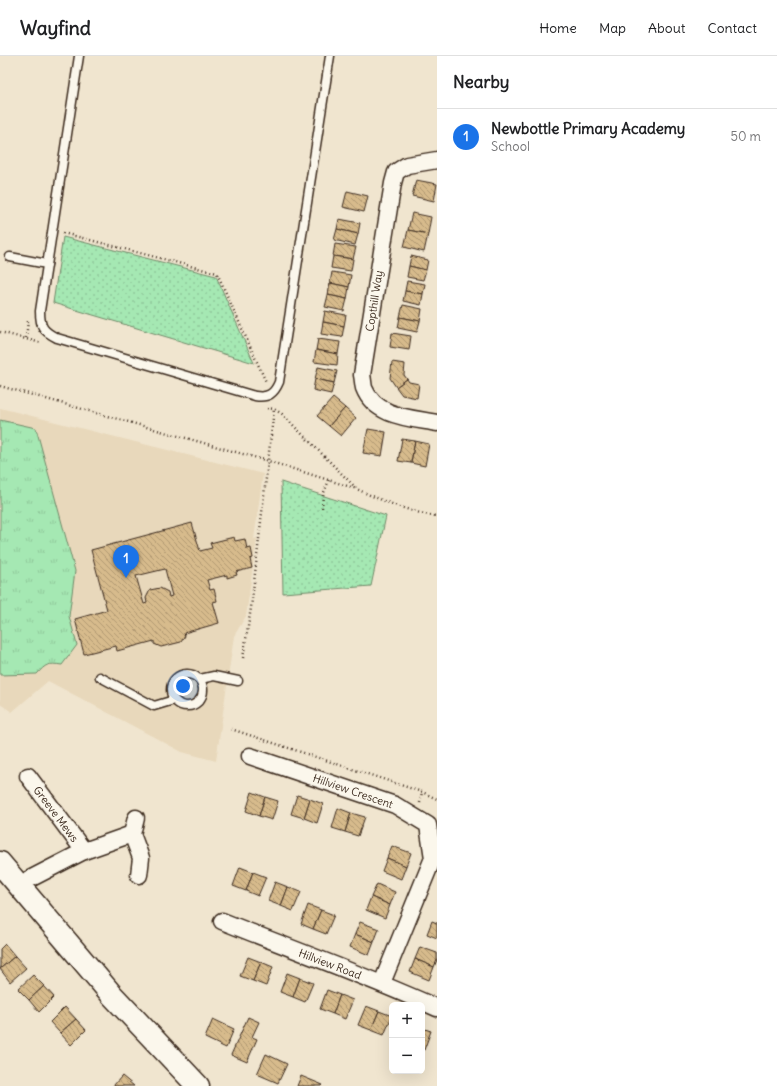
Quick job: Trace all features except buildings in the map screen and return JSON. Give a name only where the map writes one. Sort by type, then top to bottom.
[{"type":"main road","points":[[0,864],[112,995],[198,1086]]},
{"type":"street","name":"Copthill Way","points":[[437,160],[407,165],[396,172],[362,375],[364,388],[375,404],[393,415],[437,423]]},
{"type":"street","name":"Hillview Crescent","points":[[250,756],[395,805],[428,825],[433,858],[382,983]]},
{"type":"street","name":"Greeve Mews","points":[[28,776],[84,851]]},
{"type":"street","points":[[136,818],[132,834],[141,858],[139,875]]},
{"type":"street","name":"Greeve Mews","points":[[18,885],[84,851],[132,834]]},
{"type":"street","name":"Hillview Road","points":[[222,921],[333,966],[382,983],[437,1008]]},
{"type":"lane","points":[[79,56],[40,311],[40,321],[43,328],[48,334],[72,343],[255,396],[263,397],[273,392],[279,382],[330,56]]},
{"type":"lane","points":[[10,257],[47,264]]},
{"type":"lane","points":[[183,674],[189,674],[200,679],[204,692],[197,703],[191,706],[184,706],[174,700],[171,688],[177,677],[183,674]]},
{"type":"lane","points":[[200,679],[214,676],[238,681]]},
{"type":"lane","points":[[100,677],[154,706],[174,700]]},
{"type":"path","points":[[52,230],[217,273],[266,381],[263,397]]},
{"type":"path","points":[[0,386],[268,461],[357,489],[371,496],[420,513],[437,516]]},
{"type":"path","points":[[242,658],[251,608],[274,409],[282,414],[357,489]]},
{"type":"path","points":[[322,508],[323,495],[329,480]]},
{"type":"path","points":[[231,729],[422,792],[437,799]]},
{"type":"shaded area","points":[[0,408],[263,474],[254,539],[257,538],[246,616],[234,636],[216,761],[182,752],[48,681],[12,712],[0,704]]},
{"type":"green space","points":[[63,237],[216,276],[254,363],[53,303]]},
{"type":"green space","points":[[0,420],[36,428],[75,571],[69,616],[77,645],[62,665],[48,665],[37,674],[0,675]]},
{"type":"green space","points":[[281,482],[386,516],[371,586],[283,593]]},
{"type":"place","name":"Newbottle Primary Academy","points":[[126,578]]}]
